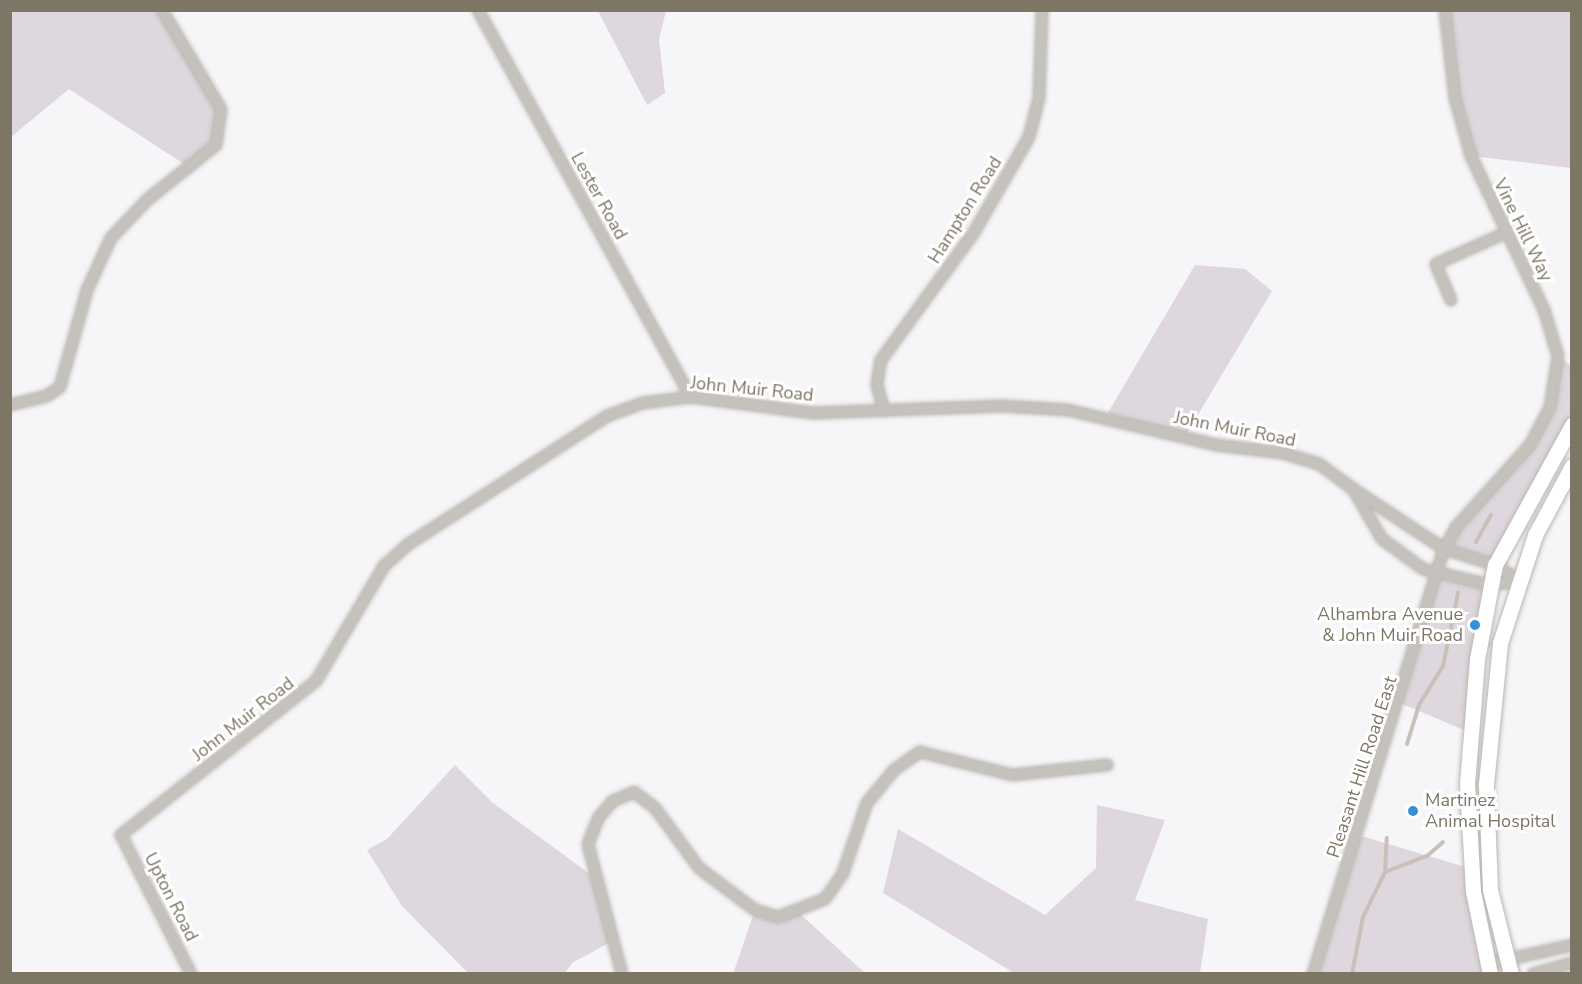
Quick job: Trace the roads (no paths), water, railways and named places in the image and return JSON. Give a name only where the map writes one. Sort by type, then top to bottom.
[{"type":"main road","points":[[1488,969],[1473,891],[1467,784],[1477,659],[1495,565],[1567,445],[1572,425]]},
{"type":"main road","points":[[1509,967],[1490,890],[1486,784],[1500,643],[1535,535],[1572,466]]},
{"type":"street","points":[[10,405],[47,396],[60,387],[87,290],[111,238],[147,200],[216,145],[221,109],[162,10]]},
{"type":"street","name":"Lester Road","points":[[478,10],[691,397]]},
{"type":"street","name":"Hampton Road","points":[[884,411],[877,384],[881,360],[973,234],[1029,137],[1039,98],[1042,10]]},
{"type":"street","name":"Vine Hill Way","points":[[1438,570],[1444,549],[1456,527],[1530,445],[1550,407],[1558,356],[1544,310],[1503,234],[1458,110],[1445,10]]},
{"type":"street","points":[[1451,300],[1436,264],[1503,234]]},
{"type":"street","name":"John Muir Road","points":[[121,835],[309,687],[384,566],[407,545],[607,416],[642,403],[691,397],[813,413],[1002,406],[1106,416],[1216,445],[1283,453],[1319,464],[1444,549],[1495,565],[1519,581]]},
{"type":"street","name":"John Muir Road","points":[[1353,489],[1382,538],[1423,569],[1438,570],[1490,585],[1519,581]]},
{"type":"street","name":"Pleasant Hill Road East","points":[[1313,974],[1438,570]]},
{"type":"street","points":[[622,974],[588,844],[613,801],[634,792],[655,808],[699,868],[755,910],[778,917],[825,899],[843,873],[867,803],[894,770],[920,752],[1012,775],[1107,765]]},
{"type":"street","name":"Upton Road","points":[[121,835],[191,974]]},
{"type":"street","points":[[1488,969],[1509,967],[1572,945]]},
{"type":"street","points":[[1533,974],[1572,963]]},
{"type":"waterway","points":[[1476,542],[1491,515]]},
{"type":"waterway","points":[[1407,744],[1419,705],[1443,666],[1458,593]]},
{"type":"waterway","points":[[1352,974],[1363,917],[1385,872],[1387,838]]},
{"type":"waterway","points":[[1385,872],[1427,856],[1443,842]]},
{"type":"place","name":"Alhambra Avenue & John Muir Road","points":[[1475,625]]},
{"type":"place","name":"Martinez Animal Hospital","points":[[1413,811]]}]
